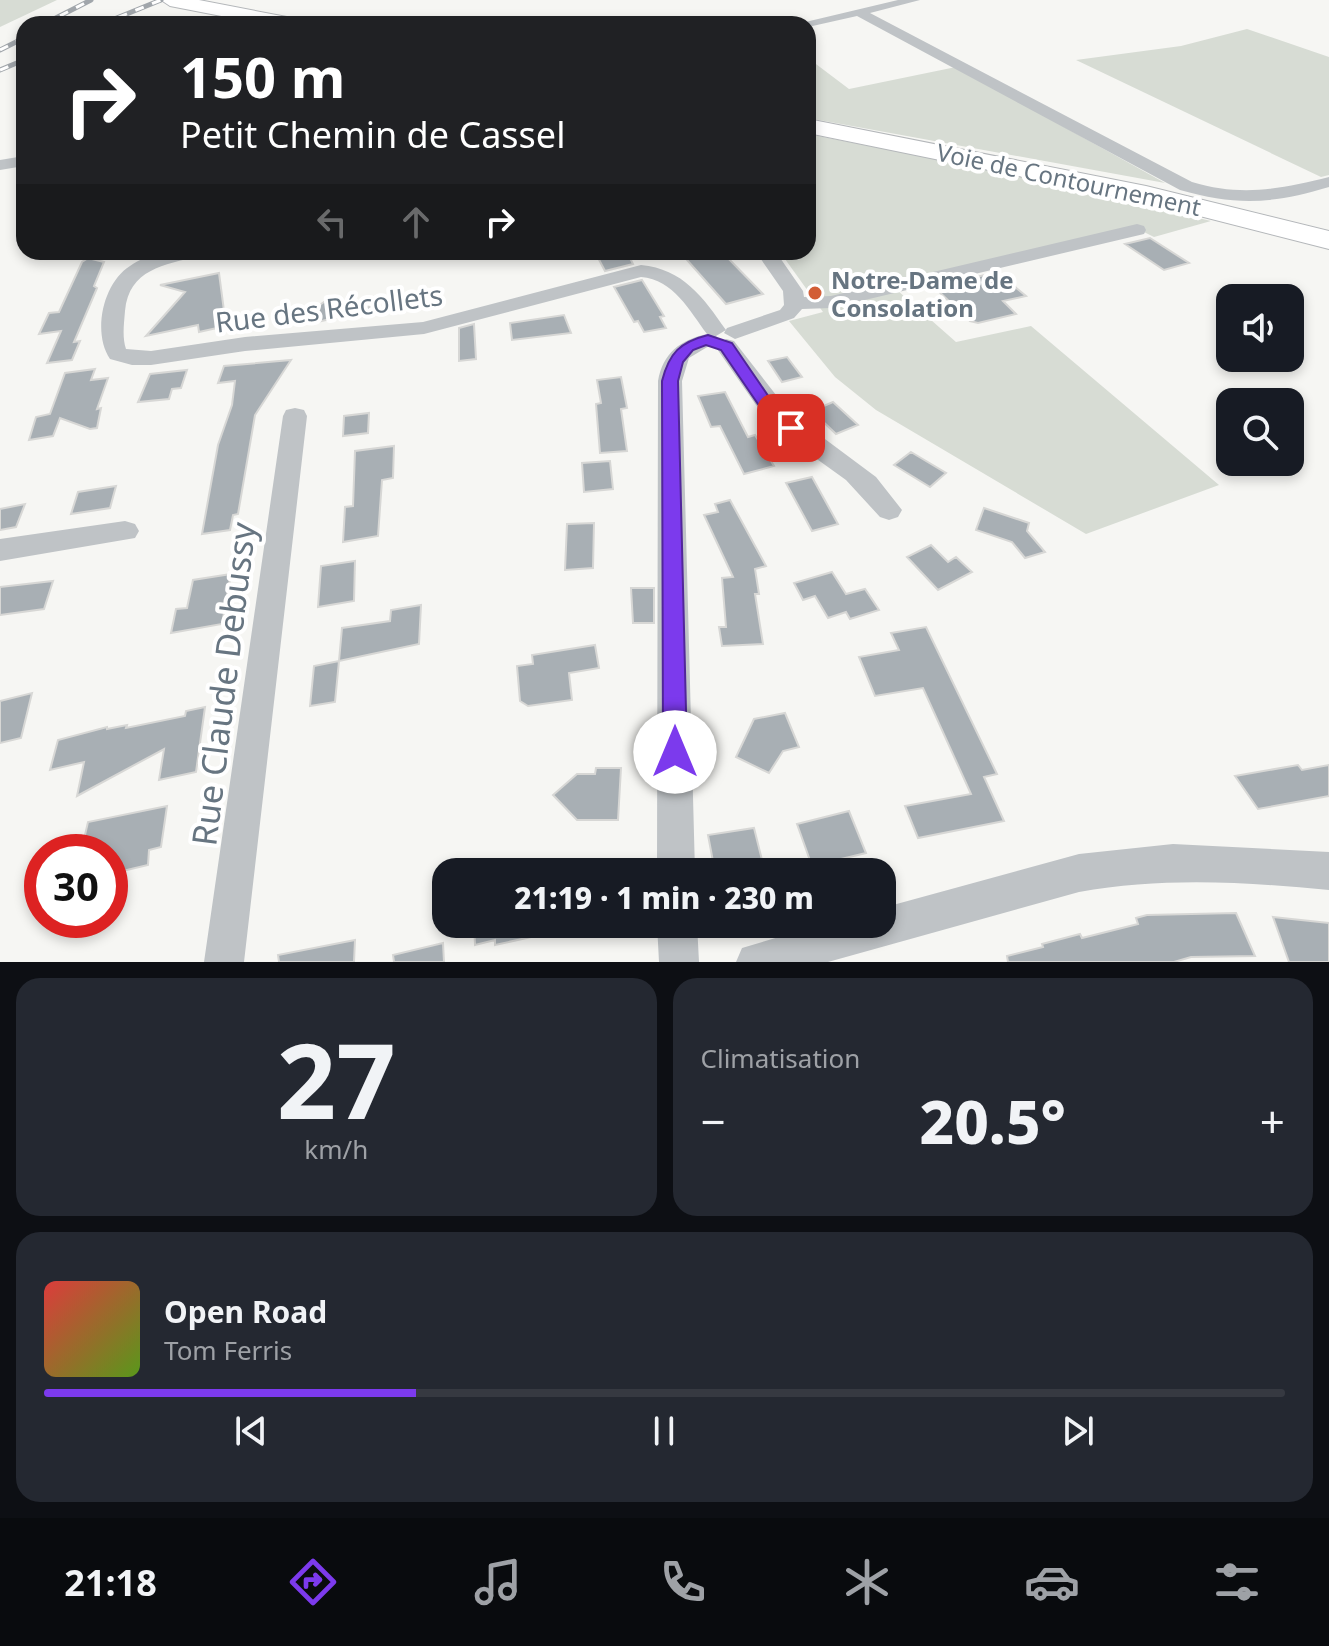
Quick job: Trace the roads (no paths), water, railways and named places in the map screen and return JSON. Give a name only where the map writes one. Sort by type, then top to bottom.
[{"type":"highway","points":[[175,1],[251,16]]},
{"type":"highway","name":"Voie de Contournement","points":[[816,128],[1146,194],[1329,240]]},
{"type":"street","points":[[816,21],[914,0]]},
{"type":"street","points":[[859,12],[1186,186],[1224,197],[1250,200],[1329,182]]},
{"type":"street","points":[[795,303],[831,302],[1137,230]]},
{"type":"street","name":"Rue des Récollets","points":[[161,260],[145,264],[121,283],[114,314],[113,345],[118,354],[151,358],[245,344],[424,328],[640,270],[661,272],[673,279],[721,337]]},
{"type":"street","points":[[676,858],[672,367],[680,354],[691,345],[787,314],[795,303],[793,291],[772,260]]},
{"type":"street","points":[[721,337],[780,418],[814,446],[866,479],[889,510]]},
{"type":"street","name":"Rue Claude Debussy","points":[[224,962],[295,416]]},
{"type":"street","points":[[0,550],[125,531]]},
{"type":"street","points":[[756,962],[1079,873],[1116,866],[1212,860],[1329,871]]},
{"type":"street","points":[[678,938],[679,962]]},
{"type":"railway","points":[[60,16],[91,0]]},
{"type":"railway","points":[[122,16],[161,0]]},
{"type":"railway","points":[[0,50],[16,42]]},
{"type":"railway","points":[[0,70],[16,63]]},
{"type":"place","name":"Notre-Dame de Consolation","points":[[815,293]]}]
